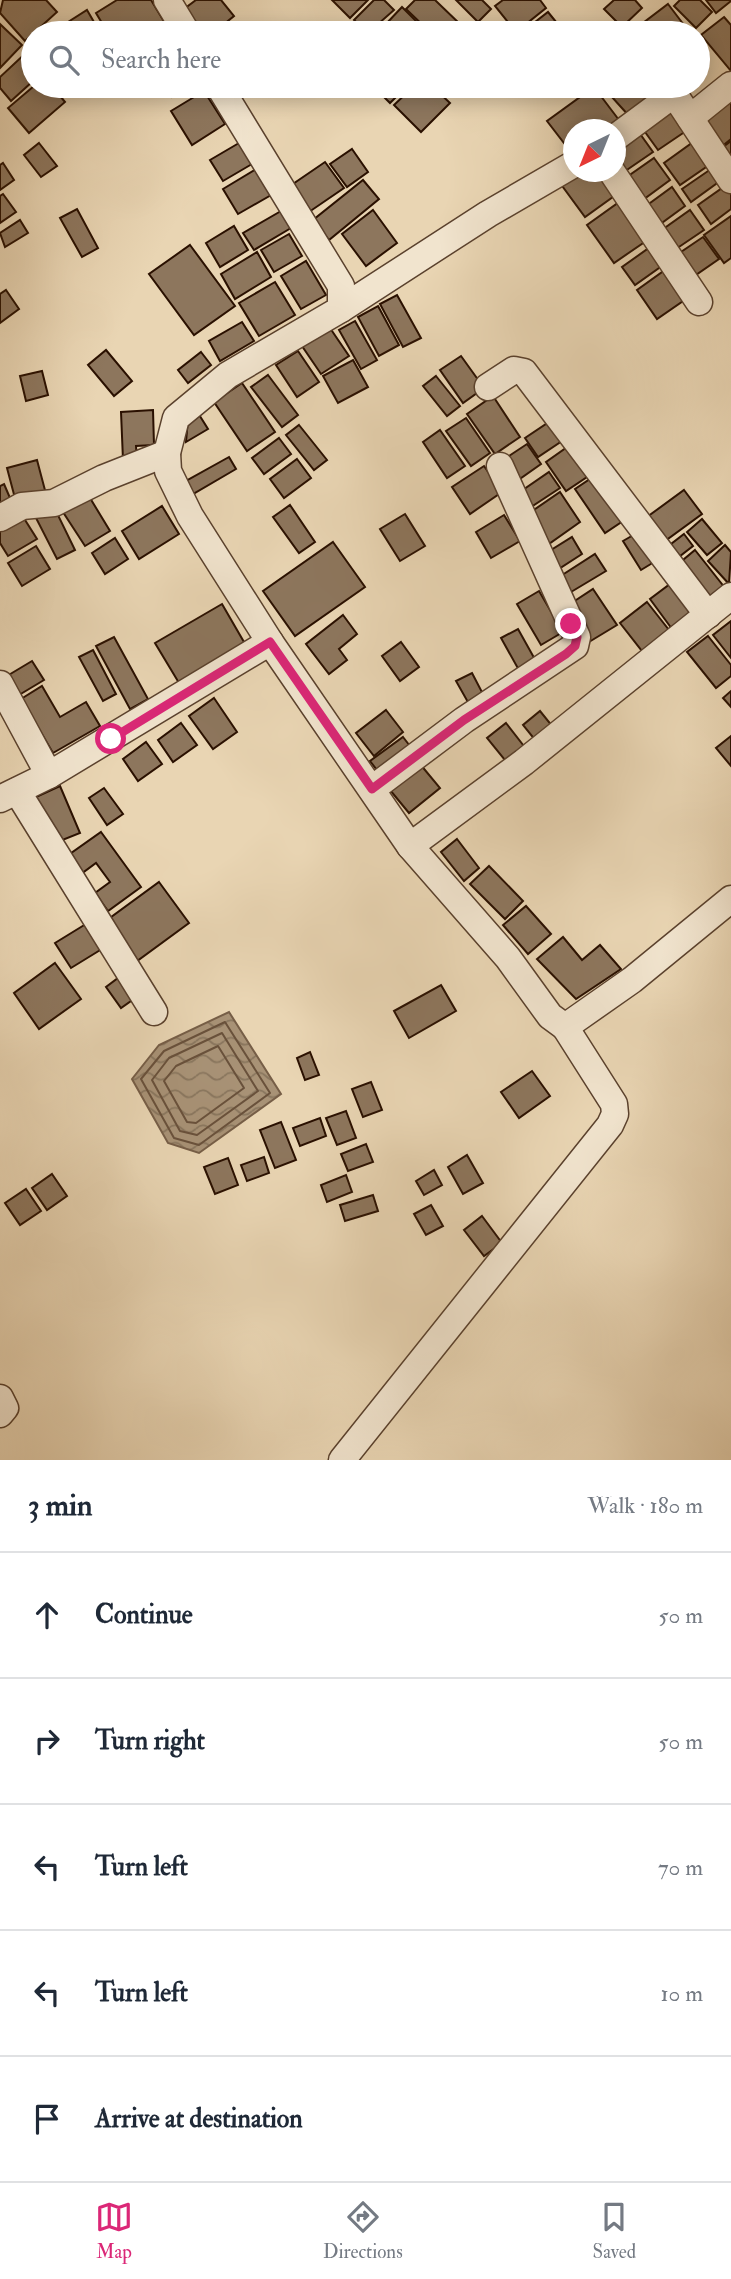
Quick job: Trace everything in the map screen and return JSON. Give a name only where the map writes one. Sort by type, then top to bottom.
[{"type":"street","points":[[167,0],[180,21]]},
{"type":"street","points":[[690,118],[731,85]]},
{"type":"street","points":[[226,98],[341,286],[341,309]]},
{"type":"street","points":[[626,128],[668,98]]},
{"type":"street","points":[[677,98],[731,180]]},
{"type":"street","points":[[342,1460],[610,1125],[615,1114],[614,1104],[565,1027],[550,1016],[508,958],[410,846],[270,642],[190,516],[168,471],[167,453],[176,418],[228,375],[341,309],[488,214],[563,170]]},
{"type":"street","points":[[619,182],[699,302]]},
{"type":"street","points":[[488,387],[514,370],[524,372],[708,615]]},
{"type":"street","points":[[0,517],[22,506],[54,503],[104,478],[167,453]]},
{"type":"street","points":[[372,789],[464,720],[575,646],[577,637],[500,466]]},
{"type":"street","points":[[410,846],[524,762],[658,651],[731,596]]},
{"type":"street","points":[[154,1012],[8,795],[49,775],[270,642]]},
{"type":"street","points":[[0,684],[49,775]]},
{"type":"street","points":[[565,1027],[632,980],[731,899]]},
{"type":"street","points":[[0,1398],[5,1409],[0,1414]]},
{"type":"water","points":[[229,1012],[281,1094],[199,1153],[168,1143],[132,1079],[159,1045]]},
{"type":"building","points":[[3,0],[46,0],[57,12],[47,21],[21,21],[21,37],[0,13]]},
{"type":"building","points":[[117,0],[151,0],[164,21],[101,21],[96,13]]},
{"type":"building","points":[[196,0],[221,0],[234,16],[228,21],[194,21],[184,9]]},
{"type":"building","points":[[332,0],[368,0],[350,18]]},
{"type":"building","points":[[374,0],[384,0],[394,10],[382,21],[354,20]]},
{"type":"building","points":[[415,0],[435,0],[457,21],[418,21],[406,9]]},
{"type":"building","points":[[456,0],[482,0],[491,9],[477,21]]},
{"type":"building","points":[[503,0],[540,0],[546,8],[530,21],[507,21],[495,6]]},
{"type":"building","points":[[614,0],[635,0],[642,8],[628,21],[616,21],[604,9]]},
{"type":"building","points":[[680,0],[700,0],[712,12],[703,21],[689,21],[674,6]]},
{"type":"building","points":[[706,0],[731,0],[731,1],[716,13]]},
{"type":"building","points":[[668,4],[681,21],[646,21]]},
{"type":"building","points":[[402,7],[416,21],[389,21]]},
{"type":"building","points":[[87,10],[93,21],[70,21]]},
{"type":"building","points":[[548,12],[555,21],[536,21]]},
{"type":"building","points":[[724,17],[731,25],[731,71],[710,46],[710,28]]},
{"type":"building","points":[[0,24],[21,46],[0,68]]},
{"type":"building","points":[[21,58],[21,92],[11,101],[0,88],[0,77]]},
{"type":"building","points":[[21,97],[62,98],[65,102],[29,133],[8,108]]},
{"type":"building","points":[[192,98],[208,98],[225,124],[192,145],[171,111]]},
{"type":"building","points":[[401,98],[445,98],[450,103],[421,132],[394,105]]},
{"type":"building","points":[[579,98],[602,98],[618,119],[563,119],[563,142],[547,121]]},
{"type":"building","points":[[613,98],[651,98],[630,117]]},
{"type":"building","points":[[731,98],[731,139],[720,148],[698,120]]},
{"type":"building","points":[[668,105],[686,131],[658,150],[640,125]]},
{"type":"building","points":[[638,131],[653,152],[626,171],[626,140]]},
{"type":"building","points":[[696,140],[712,163],[680,185],[664,163]]},
{"type":"building","points":[[731,141],[731,158],[723,147]]},
{"type":"building","points":[[39,143],[57,166],[41,177],[24,155]]},
{"type":"building","points":[[239,143],[252,164],[223,181],[210,160]]},
{"type":"building","points":[[352,149],[368,172],[347,187],[330,164]]},
{"type":"building","points":[[654,158],[670,180],[640,202],[626,182],[626,178]]},
{"type":"building","points":[[325,162],[344,188],[309,212],[290,186]]},
{"type":"building","points":[[3,163],[14,180],[0,190],[0,165]]},
{"type":"building","points":[[258,168],[273,194],[238,214],[223,189]]},
{"type":"building","points":[[711,169],[720,181],[691,202],[682,189]]},
{"type":"building","points":[[363,180],[379,199],[329,240],[313,220]]},
{"type":"building","points":[[608,182],[617,194],[585,217],[560,183]]},
{"type":"building","points":[[725,186],[731,194],[731,209],[711,224],[698,205]]},
{"type":"building","points":[[672,187],[685,206],[659,225],[646,206]]},
{"type":"building","points":[[3,194],[16,212],[0,223],[0,196]]},
{"type":"building","points":[[622,200],[649,239],[614,263],[587,225]]},
{"type":"building","points":[[77,209],[98,248],[82,257],[60,218]]},
{"type":"building","points":[[373,210],[397,243],[366,266],[342,234]]},
{"type":"building","points":[[690,210],[704,230],[673,251],[659,232]]},
{"type":"building","points":[[281,211],[291,228],[254,250],[243,233]]},
{"type":"building","points":[[731,216],[731,258],[724,263],[704,235]]},
{"type":"building","points":[[20,220],[28,233],[5,247],[0,233]]},
{"type":"building","points":[[234,226],[248,250],[220,267],[206,243]]},
{"type":"building","points":[[289,234],[302,256],[274,272],[261,250]]},
{"type":"building","points":[[703,237],[719,259],[690,279],[675,256]]},
{"type":"building","points":[[190,245],[235,306],[194,335],[149,274]]},
{"type":"building","points":[[653,245],[666,263],[635,285],[622,267]]},
{"type":"building","points":[[257,252],[271,277],[235,299],[221,274]]},
{"type":"building","points":[[306,261],[326,295],[301,309],[281,276]]},
{"type":"building","points":[[665,270],[686,299],[657,319],[637,290]]},
{"type":"building","points":[[275,282],[295,315],[259,336],[239,303]]},
{"type":"building","points":[[6,290],[19,309],[0,323],[0,294]]},
{"type":"building","points":[[397,295],[421,338],[403,347],[380,304]]},
{"type":"building","points":[[378,306],[399,345],[379,356],[358,317]]},
{"type":"building","points":[[355,321],[377,360],[361,369],[339,330]]},
{"type":"building","points":[[242,322],[254,341],[220,361],[209,341]]},
{"type":"building","points":[[330,328],[349,356],[321,374],[302,346]]},
{"type":"building","points":[[106,350],[132,381],[114,396],[88,365]]},
{"type":"building","points":[[298,351],[319,382],[297,397],[276,365]]},
{"type":"building","points":[[201,352],[211,365],[188,383],[178,370]]},
{"type":"building","points":[[461,356],[484,388],[463,403],[440,370]]},
{"type":"building","points":[[353,360],[368,387],[338,403],[323,376]]},
{"type":"building","points":[[42,371],[48,395],[26,401],[20,376]]},
{"type":"building","points":[[268,375],[298,415],[282,427],[251,387]]},
{"type":"building","points":[[436,376],[460,406],[447,416],[423,386]]},
{"type":"building","points":[[242,383],[275,432],[247,451],[214,402]]},
{"type":"building","points":[[493,396],[520,437],[495,454],[467,414]]},
{"type":"building","points":[[153,410],[154,445],[136,446],[137,460],[123,460],[121,412]]},
{"type":"building","points":[[198,413],[208,429],[186,442],[188,419]]},
{"type":"building","points":[[466,418],[490,453],[471,466],[446,431]]},
{"type":"building","points":[[555,418],[568,437],[538,457],[525,438]]},
{"type":"building","points":[[299,425],[327,460],[314,470],[286,435]]},
{"type":"building","points":[[440,430],[465,466],[447,478],[423,442]]},
{"type":"building","points":[[279,438],[291,454],[264,474],[252,458]]},
{"type":"building","points":[[573,443],[593,473],[566,491],[546,462]]},
{"type":"building","points":[[527,444],[541,464],[514,483],[500,462]]},
{"type":"building","points":[[229,457],[236,469],[193,494],[186,481]]},
{"type":"building","points":[[297,459],[311,478],[284,498],[270,479]]},
{"type":"building","points":[[37,460],[46,494],[16,502],[7,468]]},
{"type":"building","points":[[484,466],[502,492],[470,514],[452,487]]},
{"type":"building","points":[[549,472],[560,488],[528,509],[517,494]]},
{"type":"building","points":[[596,475],[626,519],[605,533],[575,489]]},
{"type":"building","points":[[4,484],[13,505],[0,510],[0,486]]},
{"type":"building","points":[[684,490],[702,514],[665,541],[647,517]]},
{"type":"building","points":[[560,492],[580,522],[546,546],[525,516]]},
{"type":"building","points":[[87,493],[110,531],[85,546],[61,509]]},
{"type":"building","points":[[290,505],[315,542],[299,553],[273,517]]},
{"type":"building","points":[[162,506],[179,534],[139,559],[122,531]]},
{"type":"building","points":[[54,507],[75,550],[57,559],[35,516]]},
{"type":"building","points":[[20,512],[37,539],[8,556],[0,543],[0,524]]},
{"type":"building","points":[[405,514],[425,546],[400,561],[380,529]]},
{"type":"building","points":[[504,515],[520,541],[491,558],[476,532]]},
{"type":"building","points":[[702,519],[722,543],[707,555],[687,532]]},
{"type":"building","points":[[642,530],[659,559],[641,570],[623,541]]},
{"type":"building","points":[[684,534],[693,546],[671,563],[662,551]]},
{"type":"building","points":[[572,537],[582,554],[554,572],[543,555]]},
{"type":"building","points":[[115,538],[128,559],[105,574],[92,553]]},
{"type":"building","points":[[333,542],[365,587],[295,636],[263,591]]},
{"type":"building","points":[[725,545],[731,552],[729,584],[708,561]]},
{"type":"building","points":[[36,546],[50,569],[22,586],[8,563]]},
{"type":"building","points":[[695,550],[729,593],[711,607],[677,565]]},
{"type":"building","points":[[595,554],[606,571],[566,595],[556,579]]},
{"type":"building","points":[[674,581],[697,612],[672,629],[650,599]]},
{"type":"building","points":[[593,589],[617,625],[589,642],[567,606]]},
{"type":"building","points":[[539,591],[563,632],[541,645],[517,604]]},
{"type":"building","points":[[647,602],[669,630],[642,651],[620,623]]},
{"type":"building","points":[[222,604],[248,649],[182,688],[155,643]]},
{"type":"building","points":[[343,615],[357,634],[339,649],[347,660],[329,674],[306,644]]},
{"type":"building","points":[[731,621],[731,658],[713,635]]},
{"type":"building","points":[[518,629],[537,663],[520,672],[501,638]]},
{"type":"building","points":[[708,636],[731,665],[731,676],[716,688],[687,652]]},
{"type":"building","points":[[114,637],[148,699],[130,709],[96,646]]},
{"type":"building","points":[[401,642],[419,667],[400,681],[382,656]]},
{"type":"building","points":[[93,650],[116,694],[103,701],[79,657]]},
{"type":"building","points":[[32,661],[44,680],[19,695],[7,676]]},
{"type":"building","points":[[472,673],[484,696],[469,704],[456,681]]},
{"type":"building","points":[[42,686],[60,717],[86,702],[100,726],[53,753],[21,699]]},
{"type":"building","points":[[731,691],[731,707],[723,698]]},
{"type":"building","points":[[214,698],[237,732],[213,749],[189,716]]},
{"type":"building","points":[[386,710],[403,732],[374,756],[356,733]]},
{"type":"building","points":[[540,711],[557,732],[540,746],[523,725]]},
{"type":"building","points":[[181,723],[197,745],[173,762],[158,740]]},
{"type":"building","points":[[506,723],[527,750],[509,765],[487,738]]},
{"type":"building","points":[[731,736],[731,766],[716,748]]},
{"type":"building","points":[[403,737],[413,750],[380,774],[370,761]]},
{"type":"building","points":[[146,742],[162,764],[138,781],[123,759]]},
{"type":"building","points":[[420,764],[440,788],[409,813],[390,790]]},
{"type":"building","points":[[60,786],[80,833],[55,843],[36,797]]},
{"type":"building","points":[[104,788],[123,814],[107,825],[89,798]]},
{"type":"building","points":[[101,832],[141,887],[108,911],[95,893],[110,882],[96,863],[81,874],[67,856]]},
{"type":"building","points":[[457,839],[479,868],[464,881],[441,852]]},
{"type":"building","points":[[489,866],[523,901],[505,919],[470,884]]},
{"type":"building","points":[[159,882],[189,923],[133,964],[103,923]]},
{"type":"building","points":[[526,906],[551,934],[528,954],[503,925]]},
{"type":"building","points":[[94,919],[110,944],[71,968],[55,943]]},
{"type":"building","points":[[563,937],[582,960],[600,945],[621,969],[576,999],[537,959]]},
{"type":"building","points":[[55,963],[81,999],[39,1029],[14,993]]},
{"type":"building","points":[[122,975],[138,996],[121,1008],[106,987]]},
{"type":"building","points":[[441,985],[456,1011],[409,1038],[394,1011]]},
{"type":"building","points":[[310,1052],[319,1075],[305,1080],[297,1058]]},
{"type":"building","points":[[532,1071],[550,1096],[519,1118],[501,1092]]},
{"type":"building","points":[[371,1082],[382,1110],[363,1117],[352,1089]]},
{"type":"building","points":[[346,1111],[356,1138],[337,1145],[326,1118]]},
{"type":"building","points":[[320,1118],[326,1136],[300,1146],[293,1128]]},
{"type":"building","points":[[281,1122],[296,1160],[275,1168],[260,1130]]},
{"type":"building","points":[[366,1144],[373,1162],[348,1171],[341,1154]]},
{"type":"building","points":[[467,1155],[483,1183],[463,1194],[448,1167]]},
{"type":"building","points":[[264,1157],[269,1173],[247,1181],[241,1165]]},
{"type":"building","points":[[228,1158],[238,1185],[215,1194],[204,1167]]},
{"type":"building","points":[[434,1170],[442,1185],[424,1195],[416,1181]]},
{"type":"building","points":[[52,1174],[67,1196],[47,1210],[32,1188]]},
{"type":"building","points":[[346,1175],[352,1192],[327,1202],[321,1185]]},
{"type":"building","points":[[26,1189],[41,1211],[20,1225],[5,1203]]},
{"type":"building","points":[[373,1195],[378,1211],[345,1221],[340,1205]]},
{"type":"building","points":[[431,1205],[443,1226],[426,1235],[414,1214]]},
{"type":"building","points":[[482,1216],[502,1243],[484,1256],[464,1230]]},
{"type":"route","points":[[111,739],[270,642],[372,789],[464,720],[566,654],[575,646],[577,637],[571,624]]}]
